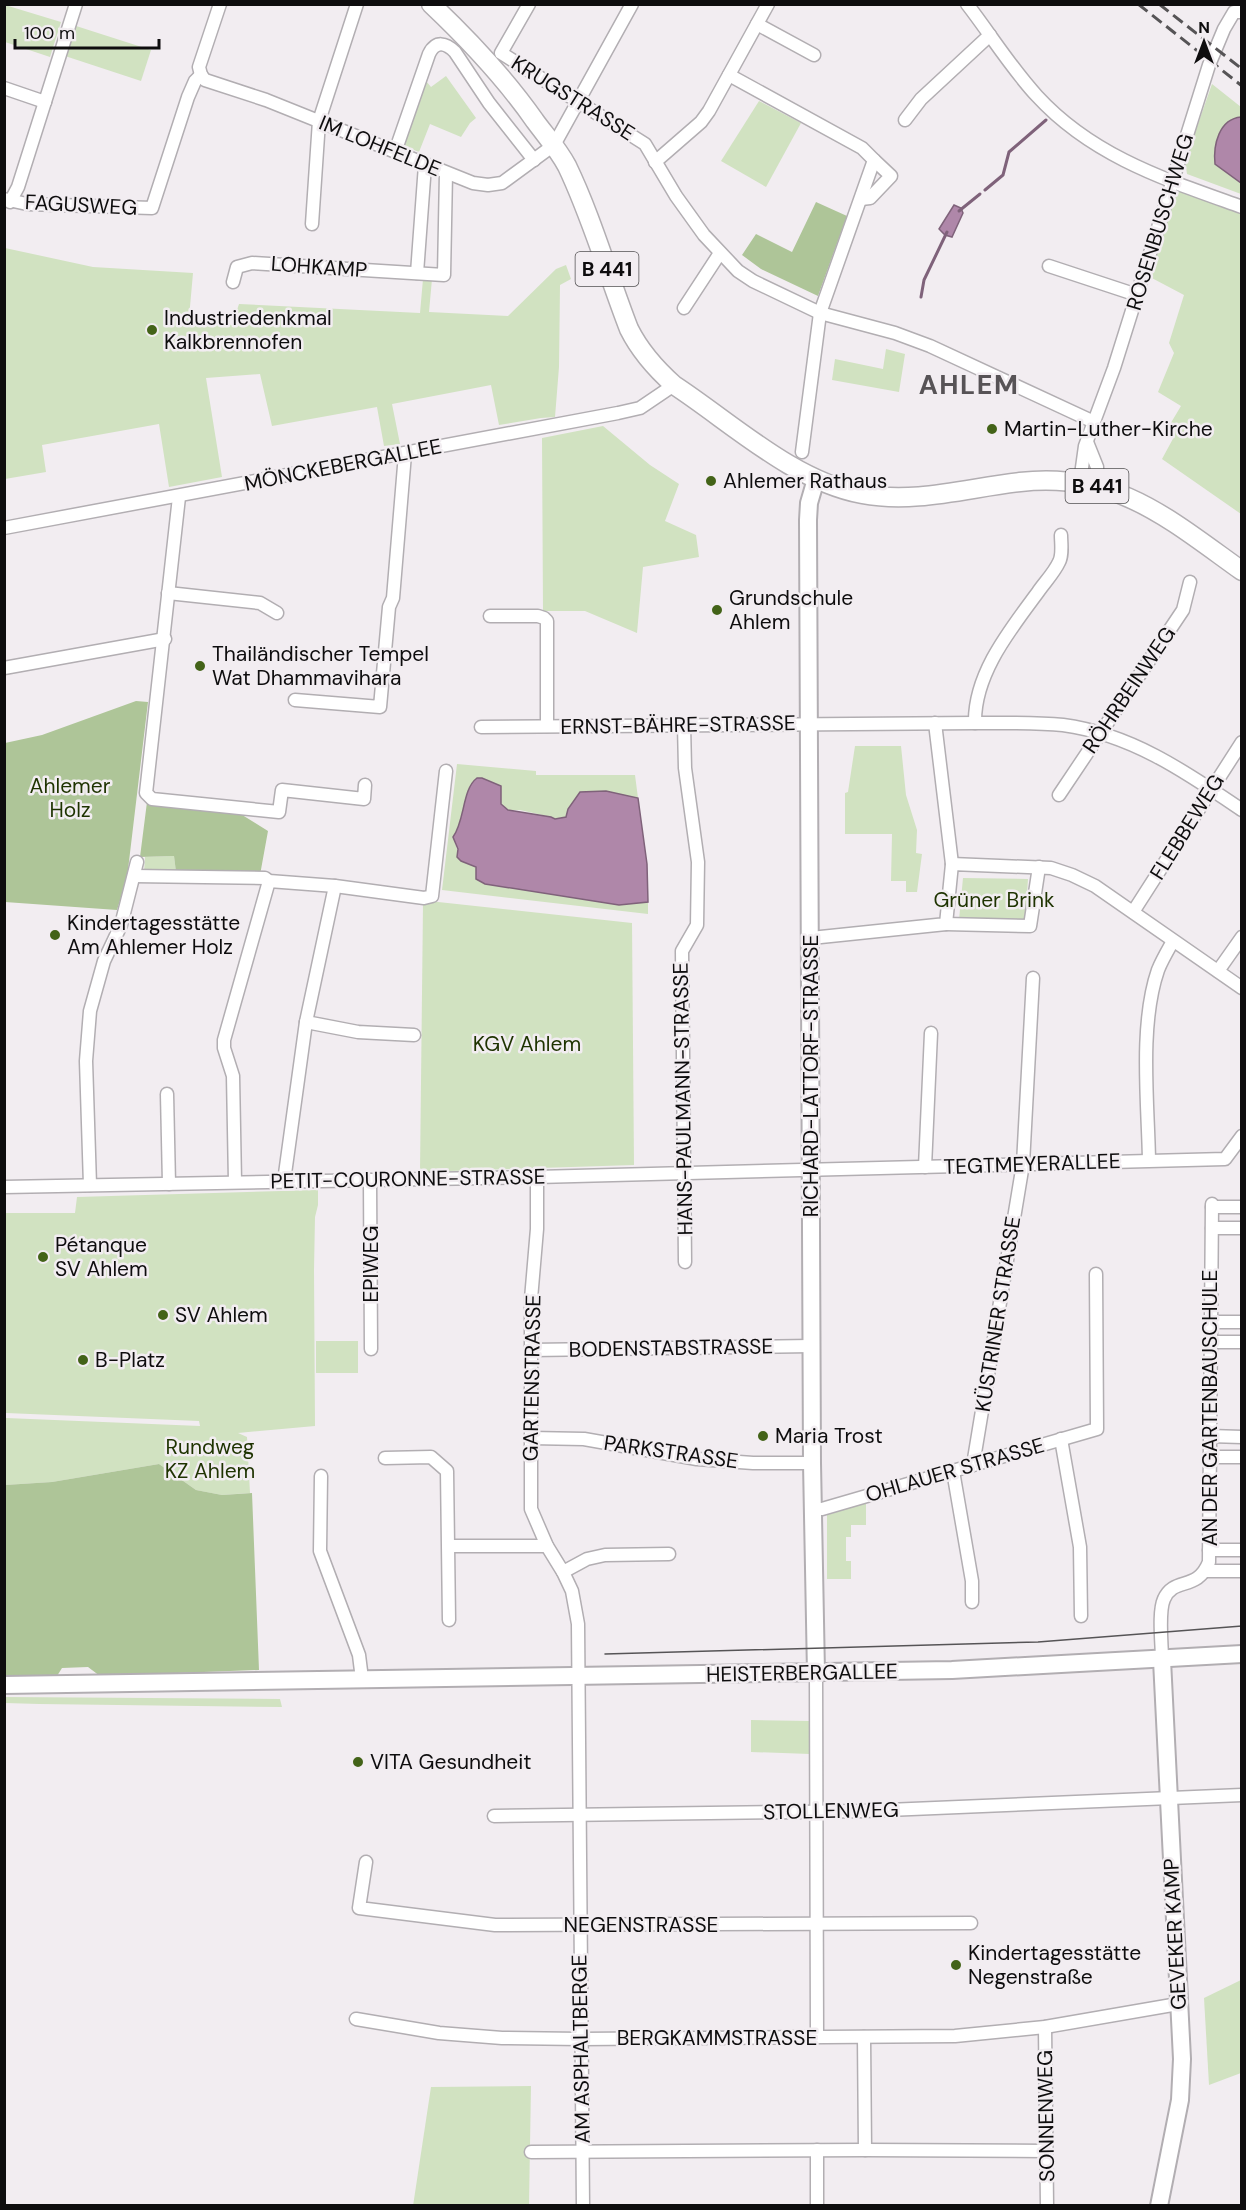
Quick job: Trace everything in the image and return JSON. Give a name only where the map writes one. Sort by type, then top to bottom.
[{"type":"main road","name":"B 441","points":[[431,4],[480,52],[510,86],[554,145],[567,166],[629,329],[636,343],[657,370],[674,385],[771,452],[816,479],[861,494],[904,498],[1022,482],[1088,484],[1127,496],[1165,515],[1242,571]]},
{"type":"street","points":[[7,200],[18,186],[76,4]]},
{"type":"street","points":[[201,75],[199,68],[220,4]]},
{"type":"street","points":[[312,224],[319,121],[357,4]]},
{"type":"street","name":"KRUGSTRASSE","points":[[529,4],[501,53],[645,144],[676,196],[704,235],[738,271],[753,281],[820,313],[913,339],[1094,422]]},
{"type":"street","points":[[554,145],[632,4]]},
{"type":"street","points":[[655,162],[701,122],[768,4]]},
{"type":"street","points":[[967,4],[1008,63],[1038,98],[1092,142],[1125,162],[1242,207]]},
{"type":"street","name":"ROSENBUSCHWEG","points":[[1088,484],[1087,441],[1137,296],[1209,65],[1234,12],[1242,12]]},
{"type":"street","points":[[756,24],[814,55]]},
{"type":"street","points":[[905,120],[928,91],[990,35]]},
{"type":"street","points":[[395,152],[429,54],[435,46],[440,44],[448,45],[455,52],[489,103],[534,160]]},
{"type":"street","name":"IM LOHFELDE","points":[[201,75],[205,80],[319,121],[473,183],[488,185],[502,183],[554,145]]},
{"type":"street","name":"FAGUSWEG","points":[[7,200],[27,204],[152,208],[188,97],[195,81],[201,75]]},
{"type":"street","points":[[729,75],[862,148],[891,176],[870,198],[861,199]]},
{"type":"street","points":[[4,88],[45,102]]},
{"type":"street","points":[[802,452],[820,313],[874,160]]},
{"type":"street","points":[[417,273],[425,165]]},
{"type":"street","name":"LOHKAMP","points":[[233,282],[237,267],[252,263],[444,275],[446,173]]},
{"type":"street","points":[[684,308],[720,253]]},
{"type":"street","points":[[1049,266],[1137,296]]},
{"type":"street","name":"MÖNCKEBERGALLEE","points":[[4,528],[640,408],[674,385]]},
{"type":"street","points":[[295,700],[380,707],[389,607],[393,598],[405,454]]},
{"type":"street","name":"RICHARD-LATTORF-STRASSE","points":[[816,479],[809,503],[811,1346],[816,1673]]},
{"type":"street","points":[[179,496],[165,639],[146,793],[152,799],[279,812],[282,790],[364,799],[365,785]]},
{"type":"street","points":[[975,723],[975,708],[982,681],[990,663],[1024,610],[1061,560],[1061,535]]},
{"type":"street","name":"RÖHRBEINWEG","points":[[1059,795],[1183,610],[1190,582]]},
{"type":"street","points":[[168,593],[260,603],[277,613]]},
{"type":"street","name":"ERNST-BÄHRE-STRASSE","points":[[490,616],[538,616],[547,621],[547,726]]},
{"type":"street","points":[[4,668],[165,639]]},
{"type":"street","points":[[935,723],[952,864],[946,924]]},
{"type":"street","name":"ERNST-BÄHRE-STRASSE","points":[[481,727],[935,723],[1028,723],[1064,726],[1100,733],[1155,754],[1242,810]]},
{"type":"street","name":"HANS-PAULMANN-STRASSE","points":[[684,725],[685,768],[698,862],[697,925],[682,951],[685,1262]]},
{"type":"street","name":"FLEBBEWEG","points":[[1133,912],[1210,788],[1242,742]]},
{"type":"street","points":[[134,876],[264,878],[269,881],[335,886],[424,898],[432,896],[446,771]]},
{"type":"street","points":[[90,1185],[86,1061],[90,1011],[104,961],[122,925],[137,862]]},
{"type":"street","points":[[952,864],[1039,867],[1072,875],[1088,882],[1242,988]]},
{"type":"street","points":[[811,938],[946,924],[1030,926],[1039,867]]},
{"type":"street","points":[[235,1182],[233,1076],[224,1048],[224,1040],[269,881]]},
{"type":"street","points":[[284,1181],[306,1022],[335,886]]},
{"type":"street","points":[[1218,971],[1242,936]]},
{"type":"street","points":[[1149,1161],[1147,1039],[1150,1005],[1158,970],[1173,941]]},
{"type":"street","name":"KÜSTRINER STRASSE","points":[[973,1465],[1023,1164],[1033,978]]},
{"type":"street","points":[[306,1022],[358,1032],[414,1035]]},
{"type":"street","points":[[925,1167],[931,1033]]},
{"type":"street","points":[[167,1094],[169,1184]]},
{"type":"street","name":"TEGTMEYERALLEE","points":[[811,1169],[1225,1159],[1242,1136]]},
{"type":"street","name":"PETIT-COURONNE-STRASSE","points":[[4,1187],[537,1177],[811,1169]]},
{"type":"street","name":"GARTENSTRASSE","points":[[537,1177],[537,1229],[531,1299],[531,1509],[547,1546],[572,1591],[577,1611],[578,1676]]},
{"type":"street","name":"EPIWEG","points":[[370,1180],[371,1349]]},
{"type":"street","name":"AN DER GARTENBAUSCHULE","points":[[1162,1660],[1162,1605],[1165,1596],[1174,1587],[1196,1580],[1205,1571],[1209,1562],[1212,1205],[1242,1207]]},
{"type":"street","points":[[1212,1228],[1242,1228]]},
{"type":"street","name":"OHLAUER STRASSE","points":[[813,1509],[822,1509],[1097,1429],[1096,1274]]},
{"type":"street","points":[[1211,1322],[1242,1322]]},
{"type":"street","points":[[1211,1342],[1242,1342]]},
{"type":"street","name":"BODENSTABSTRASSE","points":[[531,1350],[811,1346]]},
{"type":"street","points":[[1210,1436],[1242,1437]]},
{"type":"street","name":"PARKSTRASSE","points":[[531,1438],[584,1439],[697,1459],[753,1463],[812,1463]]},
{"type":"street","points":[[1061,1439],[1080,1547],[1081,1616]]},
{"type":"street","points":[[385,1458],[431,1457],[447,1471],[449,1620]]},
{"type":"street","points":[[1210,1457],[1242,1457]]},
{"type":"street","points":[[954,1471],[972,1581],[972,1602]]},
{"type":"street","points":[[321,1476],[320,1551],[359,1655],[362,1679]]},
{"type":"street","points":[[449,1546],[547,1546]]},
{"type":"street","points":[[1209,1550],[1242,1550]]},
{"type":"street","points":[[563,1572],[587,1559],[605,1555],[669,1554]]},
{"type":"street","points":[[1205,1571],[1242,1571]]},
{"type":"street","name":"HEISTERBERGALLEE","points":[[4,1685],[990,1669],[1162,1660],[1242,1653]]},
{"type":"street","name":"GEVEKER KAMP","points":[[1159,2205],[1182,2082],[1162,1660]]},
{"type":"street","points":[[816,1673],[817,2037]]},
{"type":"street","name":"AM ASPHALTBERGE","points":[[578,1676],[583,2205]]},
{"type":"street","name":"STOLLENWEG","points":[[494,1816],[817,1812],[1242,1795]]},
{"type":"street","name":"NEGENSTRASSE","points":[[366,1862],[359,1908],[495,1925],[971,1923]]},
{"type":"street","name":"BERGKAMMSTRASSE","points":[[356,2019],[439,2032],[502,2038],[955,2036],[1045,2027],[1179,2004]]},
{"type":"street","name":"SONNENWEG","points":[[1045,2027],[1047,2205]]},
{"type":"street","points":[[864,2037],[865,2150]]},
{"type":"street","points":[[817,2150],[817,2205]]},
{"type":"street","points":[[531,2152],[1047,2151]]},
{"type":"green space","points":[[5,5],[61,22],[50,57],[5,42]]},
{"type":"green space","points":[[73,25],[151,50],[141,81],[62,55]]},
{"type":"green space","points":[[446,76],[476,118],[461,137],[430,124],[419,152],[402,145],[426,81],[431,87]]},
{"type":"green space","points":[[1212,84],[1241,107],[1241,117],[1228,121],[1215,164],[1241,183],[1241,194],[1187,174],[1185,161]]},
{"type":"green space","points":[[759,101],[801,123],[766,187],[721,161]]},
{"type":"green space","points":[[1176,189],[1241,210],[1241,514],[1162,459],[1175,435],[1166,431],[1181,406],[1158,392],[1174,353],[1169,343],[1184,295],[1148,276]]},
{"type":"green space","points":[[816,202],[847,216],[818,296],[761,269],[742,255],[756,234],[792,252]]},
{"type":"green space","points":[[5,248],[93,267],[193,273],[189,318],[232,325],[239,304],[420,313],[423,279],[432,279],[429,312],[508,316],[556,269],[566,265],[571,279],[560,285],[559,367],[555,417],[499,425],[491,385],[392,404],[400,444],[384,446],[377,407],[272,426],[260,374],[206,378],[222,477],[169,487],[159,424],[42,445],[46,472],[5,479]]},
{"type":"green space","points":[[886,349],[905,354],[899,392],[832,380],[835,359],[883,369]]},
{"type":"green space","points":[[603,426],[650,465],[679,484],[665,521],[696,535],[699,557],[643,567],[637,633],[585,611],[543,611],[542,438]]},
{"type":"green space","name":"Ahlemer Holz","points":[[136,701],[148,702],[127,878],[117,910],[5,902],[5,743],[42,735]]},
{"type":"green space","points":[[855,746],[901,746],[906,795],[917,830],[916,853],[922,854],[917,892],[906,892],[906,881],[891,881],[892,834],[845,834],[845,793],[848,792]]},
{"type":"green space","points":[[457,764],[536,771],[536,775],[635,775],[638,798],[606,791],[568,809],[566,817],[555,819],[520,810],[508,810],[501,804],[501,798],[470,788],[460,828],[453,837],[461,861],[476,867],[476,879],[485,884],[619,905],[648,902],[648,914],[442,890]]},
{"type":"green space","points":[[147,802],[239,813],[268,831],[260,875],[176,872],[174,856],[140,857]]},
{"type":"green space","points":[[174,856],[176,872],[144,873],[145,857]]},
{"type":"green space","name":"Grüner Brink","points":[[963,878],[1028,879],[1025,922],[959,920]]},
{"type":"green space","name":"KGV Ahlem","points":[[429,901],[632,923],[634,1165],[420,1172],[423,904]]},
{"type":"green space","name":"SV Ahlem","points":[[318,1190],[314,1270],[315,1426],[238,1433],[247,1437],[250,1493],[222,1495],[196,1490],[159,1464],[52,1482],[5,1485],[5,1213],[75,1213],[77,1197]],"holes":[[[6,1413],[199,1421],[200,1426],[6,1418]]]},
{"type":"green space","points":[[316,1341],[358,1341],[358,1373],[316,1373]]},
{"type":"green space","points":[[159,1464],[196,1490],[222,1495],[252,1493],[259,1670],[100,1676],[88,1667],[62,1668],[57,1676],[5,1676],[5,1485],[52,1482]]},
{"type":"green space","points":[[866,1503],[866,1525],[851,1525],[851,1537],[846,1537],[846,1561],[851,1561],[851,1579],[827,1579],[827,1515]]},
{"type":"green space","points":[[5,1697],[280,1699],[282,1707],[5,1703]]},
{"type":"green space","points":[[751,1720],[810,1721],[810,1754],[751,1752]]},
{"type":"green space","points":[[1241,1980],[1241,2073],[1209,2085],[1204,1998]]},
{"type":"green space","points":[[531,2086],[529,2205],[413,2206],[431,2087]]},
{"type":"shaded area","points":[[1242,117],[1241,183],[1215,164],[1215,149],[1219,134],[1227,123]]},
{"type":"shaded area","points":[[954,205],[961,208],[963,213],[952,237],[945,235],[939,229]]},
{"type":"shaded area","points":[[477,778],[501,786],[501,804],[508,810],[555,819],[566,817],[568,809],[580,792],[606,791],[638,798],[647,864],[648,902],[619,905],[485,884],[476,879],[476,867],[457,857],[458,849],[453,837],[460,823],[466,797],[472,783]]},
{"type":"waterway","points":[[985,190],[1003,175],[1009,152],[1046,120]]},
{"type":"waterway","points":[[959,211],[980,194]]},
{"type":"waterway","points":[[921,297],[924,280],[947,232]]},
{"type":"tram line","points":[[605,1654],[1038,1642],[1242,1626]]},
{"type":"railway","points":[[1138,4],[1242,86]]},
{"type":"railway","points":[[1159,4],[1242,69]]},
{"type":"place","name":"Industriedenkmal Kalkbrennofen","points":[[152,330]]},
{"type":"place","name":"Martin-Luther-Kirche","points":[[992,429]]},
{"type":"place","name":"Ahlemer Rathaus","points":[[711,481]]},
{"type":"place","name":"Grundschule Ahlem","points":[[717,610]]},
{"type":"place","name":"Thailändischer Tempel Wat Dhammavihara","points":[[200,666]]},
{"type":"place","name":"Kindertagesstätte Am Ahlemer Holz","points":[[55,935]]},
{"type":"place","name":"Pétanque SV Ahlem","points":[[43,1257]]},
{"type":"place","name":"SV Ahlem","points":[[163,1315]]},
{"type":"place","name":"B-Platz","points":[[83,1360]]},
{"type":"place","name":"Maria Trost","points":[[763,1436]]},
{"type":"place","name":"VITA Gesundheit","points":[[358,1762]]},
{"type":"place","name":"Kindertagesstätte Negenstraße","points":[[956,1965]]},
{"type":"district","name":"AHLEM","points":[[969,385]]},
{"type":"park label","name":"Rundweg KZ Ahlem","points":[[210,1459]]}]
